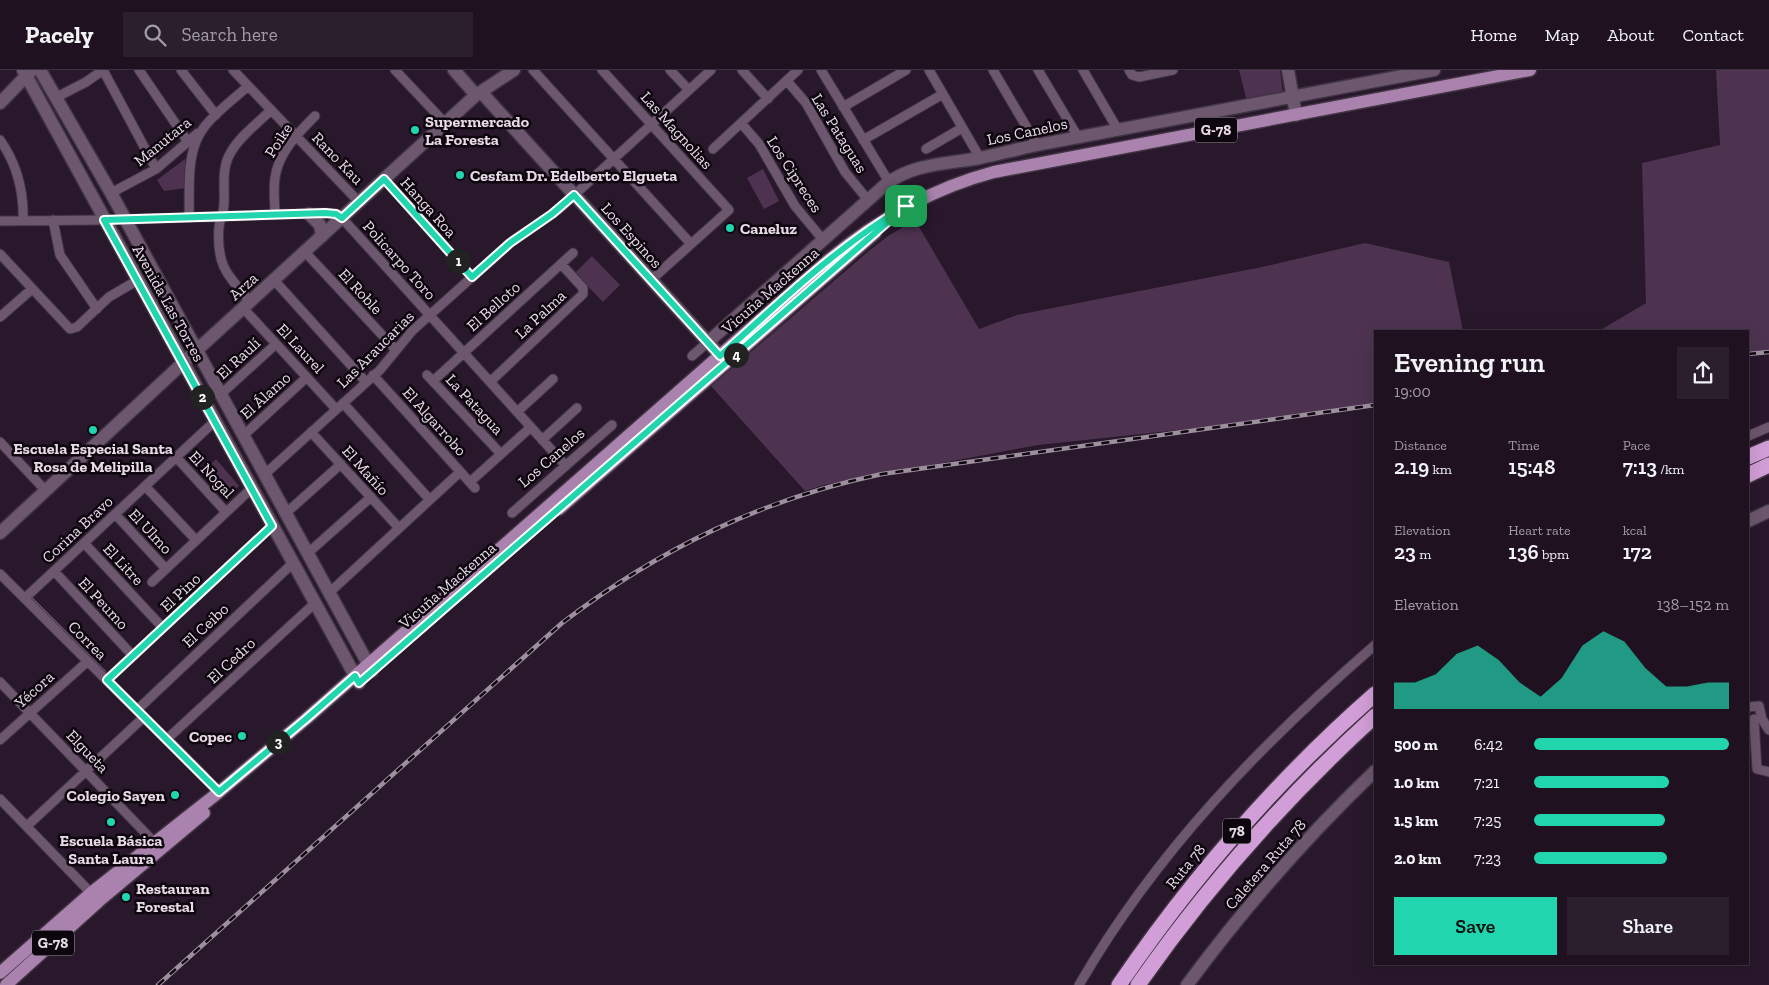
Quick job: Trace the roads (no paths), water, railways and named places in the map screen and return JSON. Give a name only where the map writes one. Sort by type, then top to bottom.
[{"type":"highway","points":[[1749,457],[1769,448]]},
{"type":"highway","points":[[1749,475],[1769,465]]},
{"type":"highway","name":"Ruta 78","points":[[1119,985],[1165,920],[1232,837],[1305,759],[1374,695]]},
{"type":"highway","name":"Ruta 78","points":[[1138,985],[1189,915],[1254,837],[1322,765],[1374,717]]},
{"type":"main road","name":"Vicuña Mackenna","points":[[6,985],[100,901],[307,728],[370,668],[723,360],[840,251],[872,227],[906,206],[951,185],[994,172],[1530,70]]},
{"type":"main road","name":"Vicuña Mackenna","points":[[0,973],[91,892],[219,792],[306,719],[357,680]]},
{"type":"street","name":"Avenida Las Torres","points":[[40,70],[111,193],[370,668]]},
{"type":"street","points":[[55,98],[86,82],[102,70],[156,169]]},
{"type":"street","points":[[139,70],[188,142]]},
{"type":"street","points":[[181,70],[216,115]]},
{"type":"street","points":[[233,70],[295,135]]},
{"type":"street","points":[[395,70],[445,123]]},
{"type":"street","name":"Los Espinos","points":[[454,70],[479,93],[574,195],[723,360]]},
{"type":"street","points":[[533,70],[691,244],[651,280]]},
{"type":"street","name":"Las Magnolias","points":[[602,70],[729,210],[691,244]]},
{"type":"street","points":[[670,70],[689,90]]},
{"type":"street","name":"Las Araucarias","points":[[265,474],[366,382],[412,331],[510,243],[552,214],[574,195],[712,70]]},
{"type":"street","points":[[742,70],[768,99]]},
{"type":"street","points":[[713,149],[798,70]]},
{"type":"street","points":[[843,106],[906,70]]},
{"type":"street","points":[[993,70],[1036,145]]},
{"type":"street","points":[[1038,70],[1078,137]]},
{"type":"street","points":[[1083,70],[1118,130]]},
{"type":"street","points":[[1130,70],[1136,77],[1173,70]]},
{"type":"street","points":[[1288,70],[1296,114]]},
{"type":"street","name":"Arza","points":[[0,533],[445,123],[479,93],[511,71]]},
{"type":"street","points":[[824,71],[889,182]]},
{"type":"street","points":[[930,71],[980,158]]},
{"type":"street","name":"Los Canelos","points":[[692,356],[889,182],[915,168],[980,158],[1036,145],[1427,71]]},
{"type":"street","name":"Avenida Las Torres","points":[[27,72],[104,220],[357,680]]},
{"type":"street","points":[[0,103],[27,72]]},
{"type":"street","name":"Las Pataguas","points":[[787,81],[806,103],[845,172],[868,200]]},
{"type":"street","name":"Manutara","points":[[111,193],[156,169],[248,86]]},
{"type":"street","points":[[863,140],[943,94]]},
{"type":"street","name":"El Laurel","points":[[271,110],[238,142],[228,157],[225,168],[224,206],[219,225],[221,262],[247,305],[276,344],[307,378],[340,406],[430,500]]},
{"type":"street","name":"Poike","points":[[275,215],[274,184],[276,170],[295,135],[315,116]]},
{"type":"street","name":"Los Cipreces","points":[[741,123],[759,144],[795,206],[824,241]]},
{"type":"street","name":"Manutara","points":[[189,217],[191,159],[195,144],[205,126]]},
{"type":"street","name":"Los Canelos","points":[[926,148],[962,128]]},
{"type":"street","name":"Rano Kau","points":[[295,135],[359,202]]},
{"type":"street","points":[[0,140],[11,158],[18,177],[23,202],[23,220]]},
{"type":"street","name":"Hanga Roa","points":[[384,179],[472,277]]},
{"type":"street","name":"Policarpo Toro","points":[[0,221],[104,220],[332,213],[342,218],[566,466]]},
{"type":"street","points":[[309,214],[320,224],[322,236]]},
{"type":"street","points":[[53,220],[60,255],[97,309]]},
{"type":"street","name":"El Roble","points":[[305,252],[396,350]]},
{"type":"street","name":"El Belloto","points":[[430,378],[464,353],[574,253]]},
{"type":"street","points":[[0,254],[70,329],[77,327],[113,294],[138,280]]},
{"type":"street","name":"La Palma","points":[[490,382],[583,294],[583,288],[561,264]]},
{"type":"street","points":[[274,280],[366,382]]},
{"type":"street","points":[[0,317],[32,289]]},
{"type":"street","name":"El Raulí","points":[[221,394],[276,344]]},
{"type":"street","name":"El Algarrobo","points":[[373,375],[472,485],[501,454]]},
{"type":"street","name":"El Álamo","points":[[244,435],[307,378]]},
{"type":"street","name":"La Patagua","points":[[430,378],[501,454]]},
{"type":"street","points":[[517,412],[552,379]]},
{"type":"street","points":[[542,440],[577,408]]},
{"type":"street","name":"Corina Bravo","points":[[25,598],[215,421]]},
{"type":"street","name":"Los Canelos","points":[[512,513],[612,425]]},
{"type":"street","points":[[1749,436],[1769,426]]},
{"type":"street","points":[[501,454],[531,427]]},
{"type":"street","name":"El Mañío","points":[[311,432],[399,528]]},
{"type":"street","points":[[0,442],[46,491]]},
{"type":"street","name":"El Nogal","points":[[176,457],[226,512]]},
{"type":"street","points":[[286,513],[341,464]]},
{"type":"street","points":[[330,592],[460,472]]},
{"type":"street","points":[[145,486],[196,540]]},
{"type":"street","points":[[152,582],[252,488]]},
{"type":"street","points":[[308,553],[371,497]]},
{"type":"street","points":[[1749,521],[1769,511]]},
{"type":"street","name":"El Ulmo","points":[[115,514],[166,569]]},
{"type":"street","name":"El Pino","points":[[107,680],[272,526]]},
{"type":"street","name":"El Litre","points":[[84,543],[163,628]]},
{"type":"street","name":"El Ceibo","points":[[137,710],[293,563]]},
{"type":"street","name":"El Peumo","points":[[54,571],[133,656]]},
{"type":"street","name":"Correa","points":[[0,574],[219,792]]},
{"type":"street","name":"El Cedro","points":[[167,739],[315,603]]},
{"type":"street","points":[[1079,985],[1113,930],[1145,886],[1211,803],[1262,750],[1374,645]]},
{"type":"street","name":"Yécora","points":[[0,740],[88,661]]},
{"type":"street","name":"Elgueta","points":[[0,682],[154,842]]},
{"type":"street","points":[[1749,706],[1759,706],[1754,719],[1757,769],[1769,772]]},
{"type":"street","points":[[27,826],[144,717]]},
{"type":"street","points":[[1754,719],[1769,730]]},
{"type":"street","name":"Caletera Ruta 78","points":[[1187,985],[1231,927],[1281,868],[1330,815],[1374,773]]},
{"type":"street","points":[[0,799],[91,892]]},
{"type":"waterway","points":[[32,599],[105,672]]},
{"type":"waterway","points":[[174,741],[208,775]]},
{"type":"railway","points":[[1749,354],[1769,352]]},
{"type":"railway","points":[[158,985],[562,623],[636,572],[713,530],[795,497],[882,474],[1374,405]]},
{"type":"place","name":"Supermercado La Foresta","points":[[415,130]]},
{"type":"place","name":"Cesfam Dr. Edelberto Elgueta","points":[[460,175]]},
{"type":"place","name":"Caneluz","points":[[730,228]]},
{"type":"place","name":"Escuela Especial Santa Rosa de Melipilla","points":[[93,430]]},
{"type":"place","name":"Copec","points":[[242,736]]},
{"type":"place","name":"Colegio Sayen","points":[[175,795]]},
{"type":"place","name":"Escuela Básica Santa Laura","points":[[111,822]]},
{"type":"place","name":"Restauran Forestal","points":[[126,897]]}]
